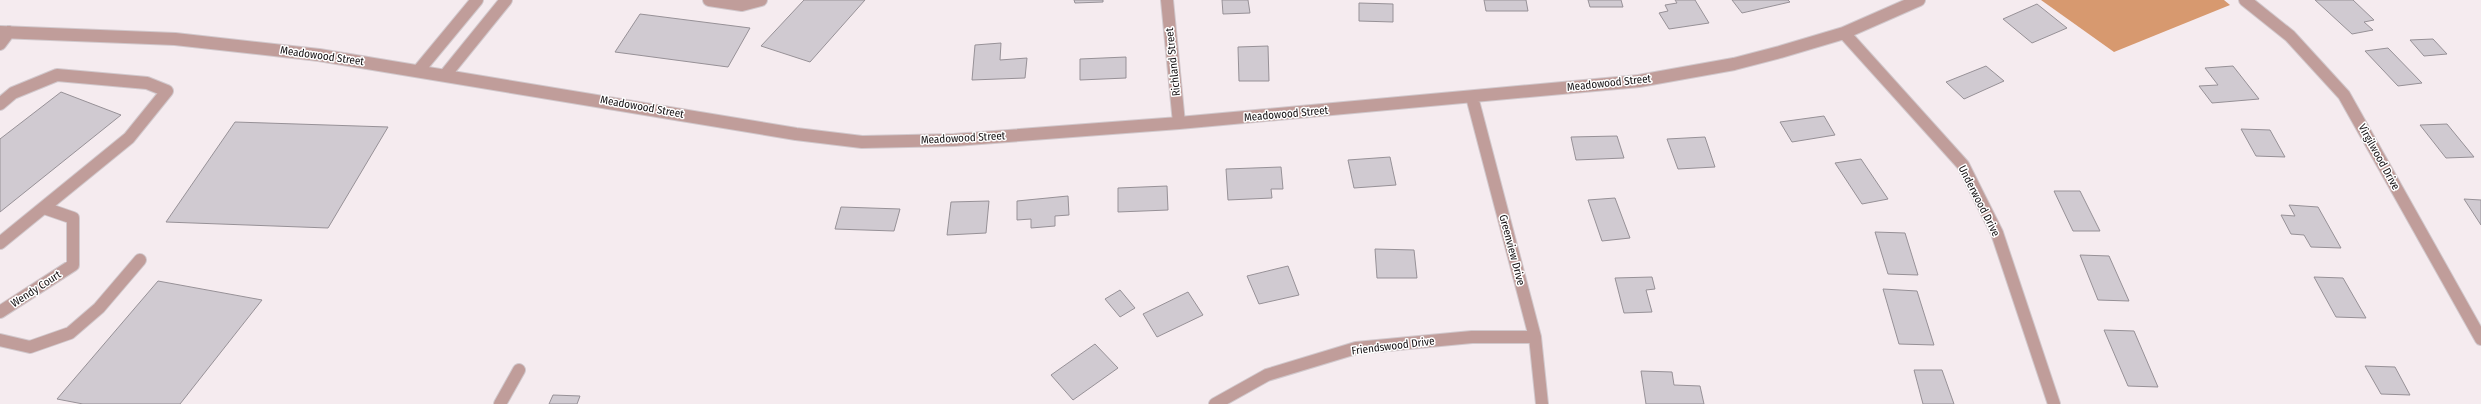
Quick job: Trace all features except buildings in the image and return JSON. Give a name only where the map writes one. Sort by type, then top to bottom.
[{"type":"street","points":[[419,70],[477,0]]},
{"type":"street","points":[[446,74],[506,0]]},
{"type":"street","points":[[709,0],[743,6],[755,4],[761,0]]},
{"type":"street","name":"Richland Street","points":[[1167,0],[1179,123]]},
{"type":"street","name":"Meadowood Street","points":[[4,32],[175,39],[319,55],[446,74],[796,134],[862,142],[954,140],[1179,123],[1472,97],[1654,78],[1734,64],[1844,33],[1919,0]]},
{"type":"street","name":"Virgilwood Drive","points":[[2245,0],[2290,36],[2344,95],[2481,339]]},
{"type":"street","points":[[0,44],[4,32]]},
{"type":"street","name":"Underwood Drive","points":[[1844,33],[1963,165],[1996,233],[2054,404]]},
{"type":"street","points":[[0,104],[13,94],[57,75],[147,84],[167,91],[129,138],[0,244]]},
{"type":"street","name":"Greenview Drive","points":[[1472,97],[1535,337],[1542,404]]},
{"type":"street","name":"Wendy Court","points":[[0,312],[73,265],[73,218],[44,208]]},
{"type":"street","points":[[0,340],[30,348],[70,333],[99,308],[140,260]]},
{"type":"street","name":"Friendswood Drive","points":[[1215,404],[1267,375],[1356,348],[1472,337],[1535,337]]},
{"type":"street","points":[[500,404],[519,370]]},
{"type":"shaded area","points":[[2041,0],[2224,0],[2230,5],[2114,52]]}]
